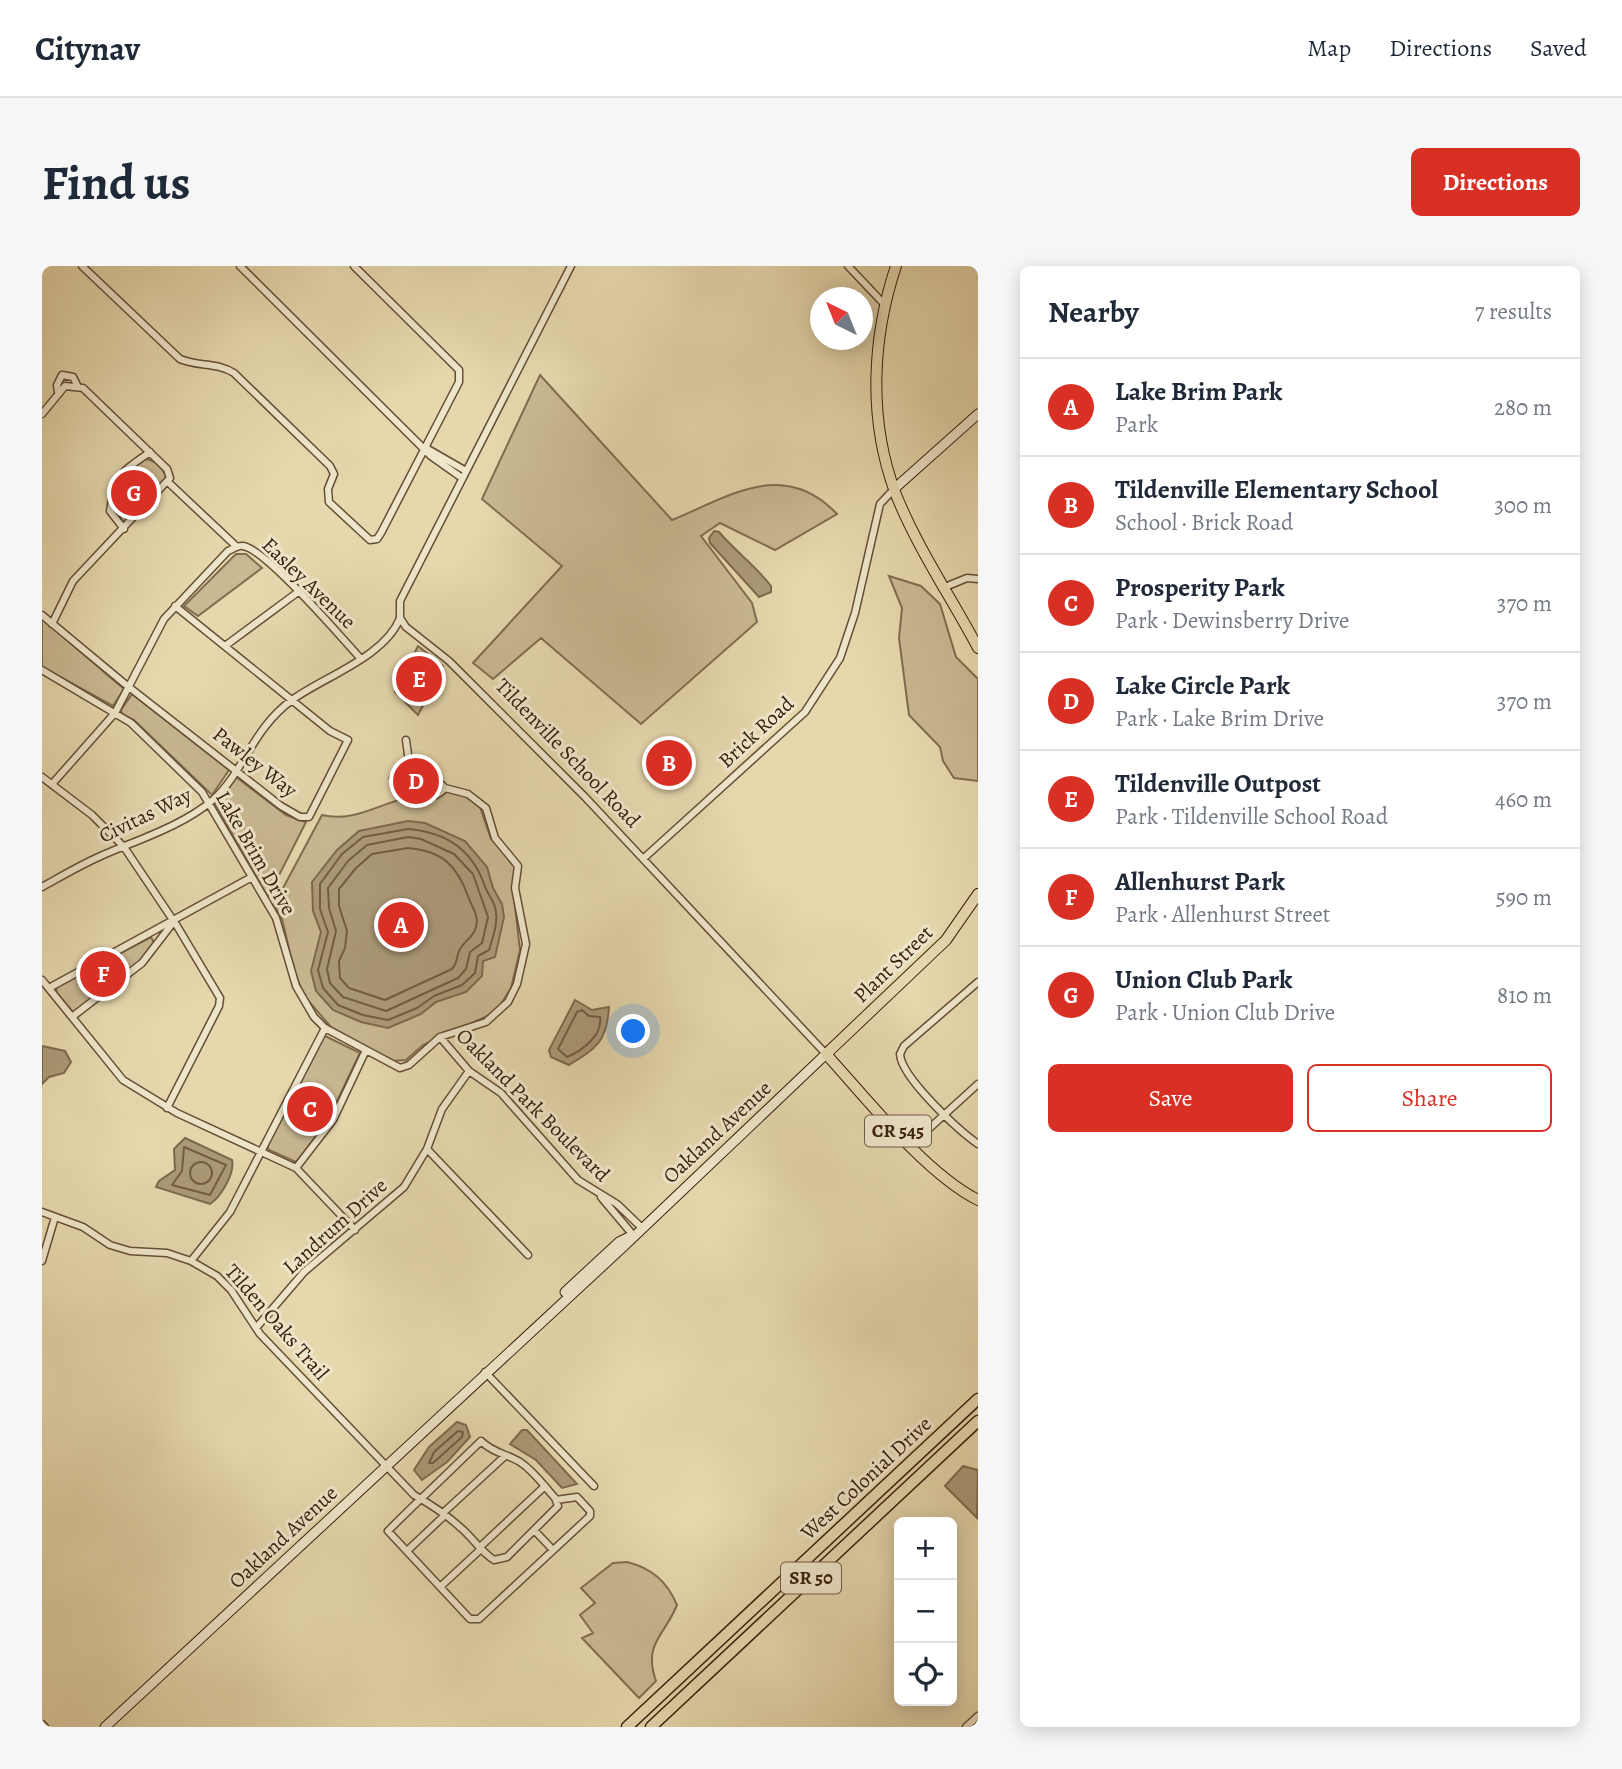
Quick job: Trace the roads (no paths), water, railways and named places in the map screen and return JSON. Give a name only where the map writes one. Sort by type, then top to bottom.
[{"type":"highway","name":"West Colonial Drive","points":[[627,1727],[978,1399]]},
{"type":"highway","name":"West Colonial Drive","points":[[650,1727],[978,1421]]},
{"type":"main road","points":[[896,266],[884,304],[877,354],[876,403],[894,489],[978,648]]},
{"type":"main road","name":"Plant Street","points":[[826,1054],[946,940],[978,894]]},
{"type":"main road","name":"Tildenville School Road","points":[[826,1054],[947,1181],[978,1200]]},
{"type":"street","points":[[82,266],[180,359],[190,364],[224,366],[244,382],[330,466],[334,474],[328,489],[329,502],[370,540],[377,539],[381,533],[459,382],[458,370],[354,266]]},
{"type":"street","points":[[240,266],[425,447],[431,456],[464,474]]},
{"type":"street","points":[[400,618],[400,601],[571,266]]},
{"type":"street","points":[[848,266],[884,304]]},
{"type":"street","points":[[58,392],[57,385],[62,375],[73,377],[78,387]]},
{"type":"street","points":[[42,414],[65,386],[83,388],[167,469],[169,483],[237,547]]},
{"type":"street","points":[[894,489],[978,414]]},
{"type":"street","points":[[124,529],[110,511],[114,481],[128,466],[150,452]]},
{"type":"street","points":[[52,624],[73,582],[169,483]]},
{"type":"street","name":"Brick Road","points":[[644,858],[805,712],[821,689],[839,658],[855,613],[880,503],[894,489]]},
{"type":"street","name":"Easley Avenue","points":[[53,783],[114,713],[130,688],[164,619],[228,551],[237,547],[254,551],[298,592],[360,658]]},
{"type":"street","points":[[945,587],[967,578],[978,579]]},
{"type":"street","points":[[225,646],[298,592]]},
{"type":"street","name":"Pawley Way","points":[[42,615],[234,770],[290,812],[305,819],[309,817],[348,740],[330,731],[175,606]]},
{"type":"street","name":"Civitas Way","points":[[42,887],[169,827],[209,803],[234,770],[258,731],[292,700],[348,670],[392,634],[400,618]]},
{"type":"street","name":"Tildenville School Road","points":[[400,618],[406,627],[450,661],[644,858],[826,1054]]},
{"type":"street","name":"Lake Brim Drive","points":[[42,670],[139,730],[209,803],[278,925],[296,986],[304,1002],[325,1028],[400,1068],[409,1065],[440,1037],[473,1028],[497,1014],[517,984],[526,944],[515,888],[518,866],[495,838],[486,808],[468,794],[445,788],[425,767],[409,762]]},
{"type":"street","points":[[406,740],[409,762],[395,771],[394,781],[401,792],[421,799],[445,788]]},
{"type":"street","points":[[42,777],[53,783],[124,847],[220,1000],[167,1108]]},
{"type":"street","points":[[49,988],[252,877]]},
{"type":"street","points":[[72,1017],[142,963],[173,922]]},
{"type":"street","points":[[42,979],[123,1080],[167,1108],[296,1168],[355,1230]]},
{"type":"street","points":[[978,982],[914,1037],[900,1054],[905,1070],[946,1115],[978,1144]]},
{"type":"street","points":[[191,1261],[230,1212],[325,1028]]},
{"type":"street","name":"Oakland Park Boulevard","points":[[440,1037],[470,1071],[501,1093],[578,1180],[601,1197],[634,1235]]},
{"type":"street","points":[[296,1168],[333,1120],[366,1050]]},
{"type":"street","name":"Oakland Avenue","points":[[105,1727],[826,1054]]},
{"type":"street","name":"Landrum Drive","points":[[256,1328],[304,1272],[404,1187],[427,1149],[442,1110],[470,1071]]},
{"type":"street","points":[[911,1145],[978,1084]]},
{"type":"street","points":[[427,1149],[528,1255]]},
{"type":"street","name":"Oakland Park Boulevard","points":[[601,1197],[617,1204],[641,1227]]},
{"type":"street","name":"Tilden Oaks Trail","points":[[42,1212],[83,1227],[110,1245],[130,1251],[167,1253],[191,1261],[217,1276],[231,1290],[256,1328],[386,1464],[421,1499],[444,1514],[481,1548]]},
{"type":"street","points":[[42,1261],[55,1217]]},
{"type":"street","points":[[485,1372],[594,1486]]},
{"type":"street","points":[[481,1548],[494,1560],[501,1560],[554,1513],[558,1506],[545,1486],[518,1461],[490,1450],[481,1441],[388,1531],[470,1619],[479,1619],[590,1516],[590,1511],[577,1497],[556,1500]]},
{"type":"street","points":[[407,1551],[505,1456]]},
{"type":"street","points":[[440,1587],[545,1486]]},
{"type":"street","points":[[535,1531],[553,1550]]},
{"type":"street","points":[[832,1536],[843,1548]]},
{"type":"street","points":[[966,1727],[978,1716]]},
{"type":"water","points":[[714,531],[719,532],[759,572],[771,586],[771,592],[759,597],[710,543],[709,538]]},
{"type":"water","points":[[408,821],[425,823],[465,841],[487,867],[493,888],[502,904],[504,917],[495,957],[483,961],[482,976],[466,992],[436,1002],[421,1014],[388,1028],[361,1022],[333,1010],[316,991],[311,971],[321,932],[313,911],[312,882],[337,850],[359,831]]},
{"type":"water","points":[[575,1000],[592,1010],[609,1007],[608,1019],[599,1042],[587,1054],[569,1065],[551,1057],[549,1050]]},
{"type":"water","points":[[42,1046],[65,1051],[71,1062],[64,1073],[49,1077],[42,1084]]},
{"type":"water","points":[[185,1138],[232,1160],[226,1184],[210,1204],[156,1187],[159,1181],[175,1170],[174,1149]]},
{"type":"water","points":[[457,1422],[466,1425],[470,1437],[447,1462],[422,1480],[414,1470],[429,1447]]},
{"type":"water","points":[[522,1430],[527,1430],[577,1484],[562,1488],[536,1460],[510,1444]]},
{"type":"water","points":[[963,1466],[978,1470],[977,1518],[945,1486]]},
{"type":"place","name":"Union Club Park","points":[[134,493]]},
{"type":"place","name":"Tildenville Outpost","points":[[419,679]]},
{"type":"place","name":"Tildenville Elementary School","points":[[669,763]]},
{"type":"place","name":"Lake Circle Park","points":[[416,781]]},
{"type":"place","name":"Lake Brim Park","points":[[401,925]]},
{"type":"place","name":"Allenhurst Park","points":[[103,974]]},
{"type":"place","name":"Prosperity Park","points":[[310,1109]]}]
